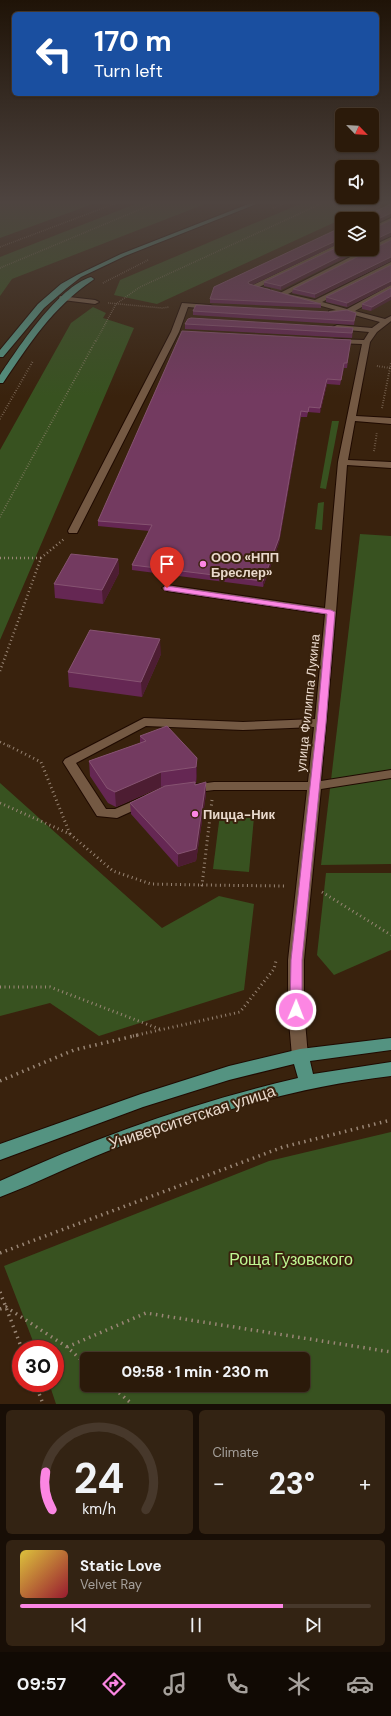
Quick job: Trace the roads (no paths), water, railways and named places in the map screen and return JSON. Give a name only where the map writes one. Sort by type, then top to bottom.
[{"type":"main road","points":[[0,355],[45,302],[79,276],[99,267]]},
{"type":"main road","points":[[0,381],[28,340],[64,298],[84,283],[114,267]]},
{"type":"main road","name":"Университетская улица","points":[[0,1152],[140,1100],[229,1073],[300,1056],[391,1044]]},
{"type":"main road","points":[[300,1056],[307,1082]]},
{"type":"main road","name":"Университетская улица","points":[[0,1189],[48,1167],[157,1125],[260,1093],[307,1082],[361,1072],[391,1069]]},
{"type":"street","points":[[296,267],[254,287],[388,320]]},
{"type":"street","points":[[282,294],[337,267]]},
{"type":"street","points":[[317,302],[386,267]]},
{"type":"street","points":[[314,312],[330,313],[349,311],[391,287]]},
{"type":"street","points":[[64,298],[95,302]]},
{"type":"street","points":[[73,531],[179,332],[184,318],[185,305],[216,307]]},
{"type":"street","name":"улица Филиппа Лукина","points":[[300,1056],[296,1010],[296,960],[321,723],[343,462],[366,342],[374,330],[388,320]]},
{"type":"street","points":[[327,327],[374,330]]},
{"type":"street","points":[[326,340],[366,342]]},
{"type":"street","points":[[352,418],[391,421]]},
{"type":"street","points":[[343,462],[391,465]]},
{"type":"street","points":[[167,588],[331,612]]},
{"type":"street","points":[[156,795],[117,814],[102,813],[69,762],[144,722],[243,726],[321,723]]},
{"type":"street","points":[[177,790],[214,786],[314,786],[391,774]]},
{"type":"place","name":"ООО «НПП Бреслер»","points":[[203,564]]},
{"type":"place","name":"Пицца-Ник","points":[[195,814]]},
{"type":"park label","name":"Роща Гузовского","points":[[291,1259]]}]
